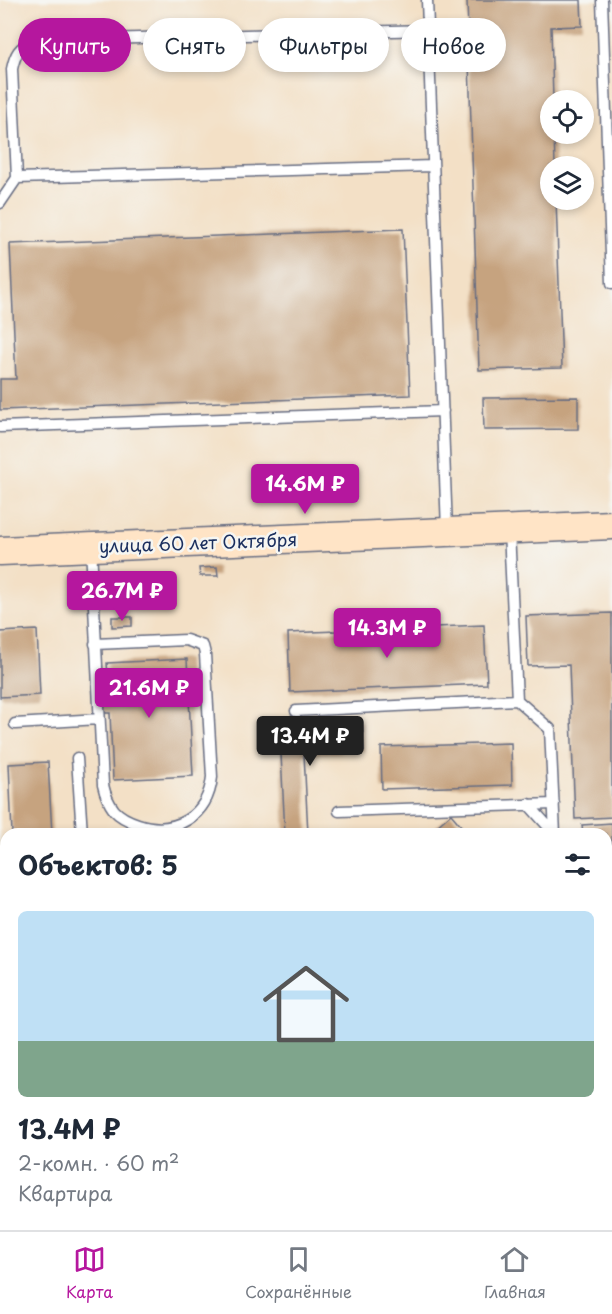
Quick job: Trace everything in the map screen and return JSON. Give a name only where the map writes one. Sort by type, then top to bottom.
[{"type":"main road","name":"улица 60 лет Октября","points":[[0,551],[612,525]]},
{"type":"lane","points":[[427,0],[428,18]]},
{"type":"lane","points":[[602,0],[608,51],[612,284]]},
{"type":"lane","points":[[0,203],[16,178],[12,69],[21,46],[33,41],[401,31]]},
{"type":"lane","points":[[430,72],[447,533]]},
{"type":"lane","points":[[16,178],[433,166]]},
{"type":"lane","points":[[0,427],[443,411]]},
{"type":"lane","points":[[509,530],[517,700]]},
{"type":"lane","points":[[91,546],[95,644],[103,785],[107,799],[116,812],[148,827],[167,827],[183,822],[197,813],[211,791],[205,654],[202,646],[186,640],[95,644]]},
{"type":"lane","points":[[296,711],[517,700],[550,729],[555,828]]},
{"type":"lane","points":[[15,724],[99,719]]},
{"type":"lane","points":[[77,758],[82,828]]},
{"type":"lane","points":[[528,804],[550,828]]},
{"type":"lane","points":[[339,811],[554,804]]},
{"type":"lane","points":[[0,1224],[0,1230]]},
{"type":"building","points":[[467,0],[581,0],[582,26],[551,27],[553,90],[540,90],[540,144],[554,144],[555,156],[540,156],[540,210],[556,210],[562,368],[479,370],[469,72],[506,72],[506,18],[468,18]]},
{"type":"building","points":[[403,229],[410,395],[0,410],[0,379],[16,379],[10,244]]},
{"type":"building","points":[[578,397],[578,429],[484,430],[483,398]]},
{"type":"building","points":[[217,567],[218,576],[200,576],[199,568]]},
{"type":"building","points":[[612,613],[612,817],[575,819],[569,665],[528,666],[526,616]]},
{"type":"building","points":[[112,617],[132,617],[132,626],[112,627]]},
{"type":"building","points":[[484,625],[487,684],[290,692],[288,633]]},
{"type":"building","points":[[37,630],[40,695],[0,697],[0,632]]},
{"type":"building","points":[[187,659],[193,776],[113,780],[110,713],[103,713],[102,688],[109,688],[107,663]]},
{"type":"building","points":[[362,721],[364,751],[304,754],[308,828],[285,828],[280,734],[344,731],[343,722]]},
{"type":"building","points":[[511,743],[512,785],[382,789],[381,747]]},
{"type":"building","points":[[48,762],[52,828],[12,828],[9,764]]},
{"type":"building","points":[[451,814],[463,828],[435,828]]},
{"type":"building","points":[[612,823],[612,828],[582,828],[582,825]]}]
